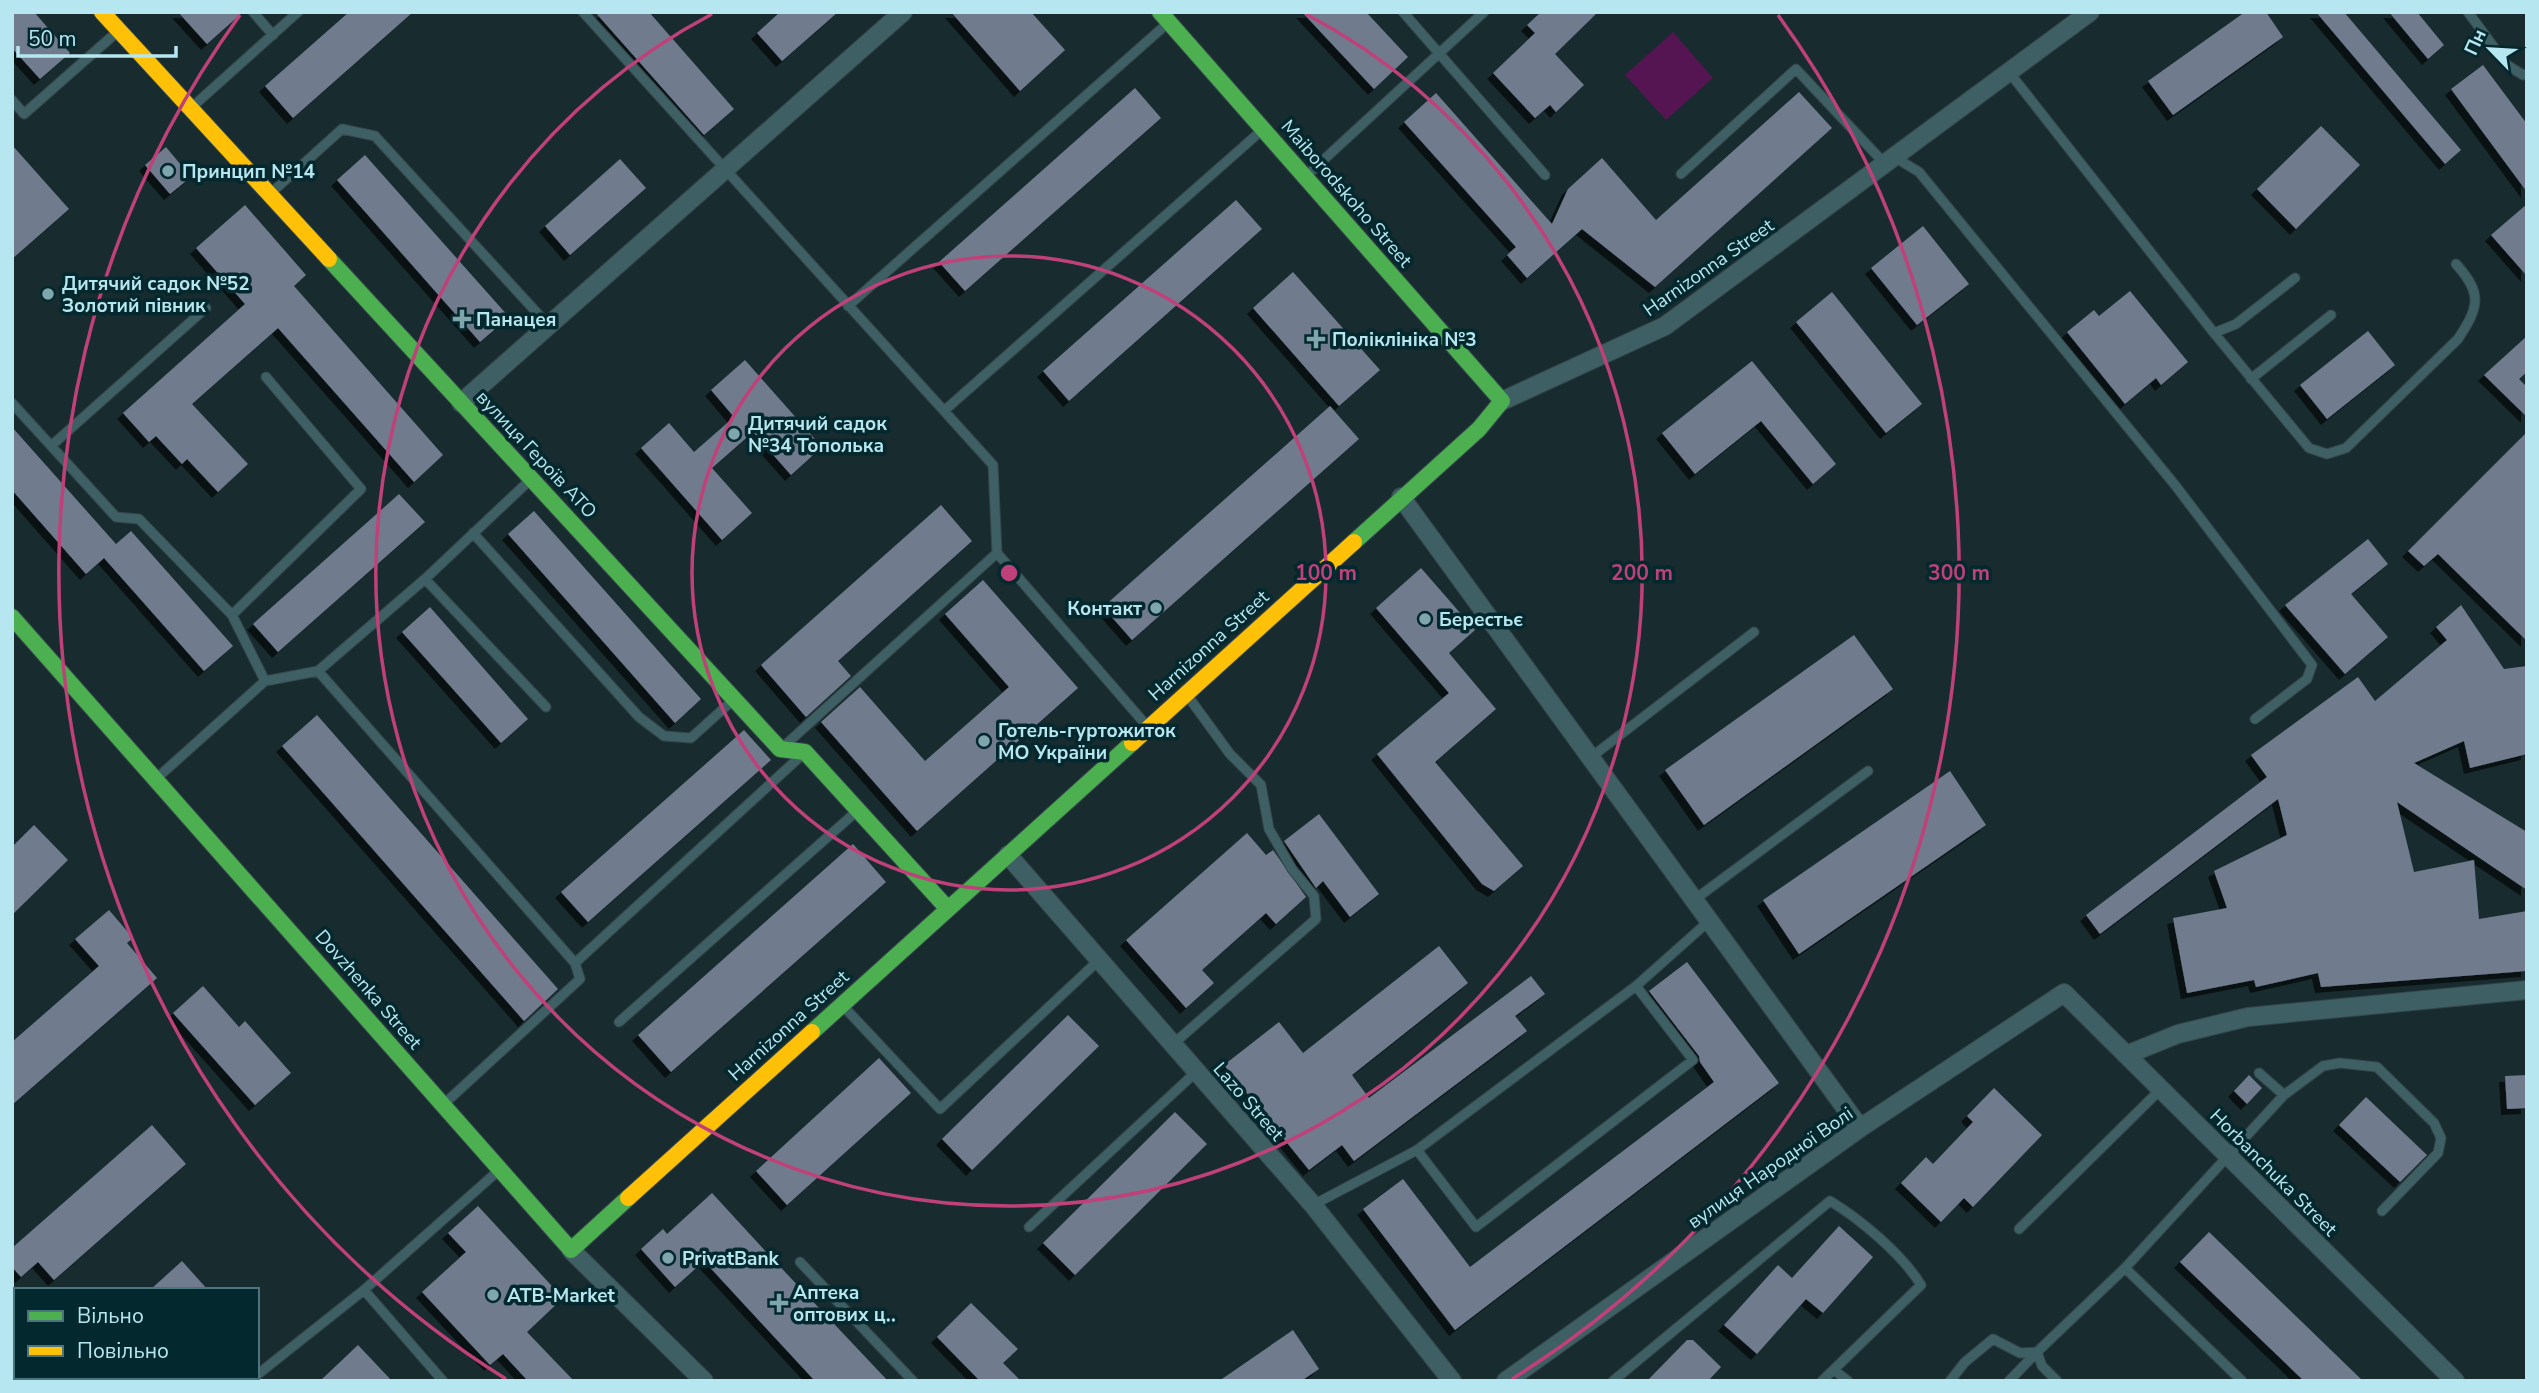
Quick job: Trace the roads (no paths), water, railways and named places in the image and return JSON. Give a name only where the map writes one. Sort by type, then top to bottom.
[{"type":"street","name":"вулиця Героїв АТО","points":[[102,12],[780,749]]},
{"type":"street","points":[[461,403],[903,12]]},
{"type":"street","name":"Harnizonna Street","points":[[571,1250],[1479,429],[1502,401],[1665,326],[1891,162],[2090,12]]},
{"type":"street","name":"Maiborodskoho Street","points":[[1164,17],[1502,401]]},
{"type":"street","points":[[1401,497],[1860,1129]]},
{"type":"street","name":"Dovzhenka Street","points":[[12,617],[571,1250],[704,1381]]},
{"type":"street","points":[[780,749],[805,752],[948,909]]},
{"type":"street","name":"Lazo Street","points":[[1008,855],[1313,1205],[1452,1381]]},
{"type":"street","points":[[2126,1055],[2178,1034],[2248,1017],[2527,990]]},
{"type":"street","name":"вулиця Народної Волі","points":[[1513,1379],[1860,1129],[2064,993]]},
{"type":"street","name":"Horbanchuka Street","points":[[2064,993],[2455,1381]]},
{"type":"lane","points":[[253,12],[273,35]]},
{"type":"lane","points":[[190,109],[298,12]]},
{"type":"lane","points":[[583,12],[993,465],[998,553],[1149,728]]},
{"type":"lane","points":[[1404,12],[1545,175]]},
{"type":"lane","points":[[1305,177],[1485,12]]},
{"type":"lane","points":[[2468,12],[2507,65],[2523,75],[2527,74]]},
{"type":"lane","points":[[848,306],[1164,17]]},
{"type":"lane","points":[[12,100],[24,114],[118,31]]},
{"type":"lane","points":[[1681,173],[1796,69],[1891,162],[1919,172],[2175,485],[2312,665],[2307,679],[2255,719]]},
{"type":"lane","points":[[2009,72],[2214,333],[2309,448],[2327,454],[2346,448],[2458,339],[2472,318],[2477,296],[2468,277],[2456,264]]},
{"type":"lane","points":[[269,195],[342,129],[375,136],[549,326]]},
{"type":"lane","points":[[945,410],[1263,130]]},
{"type":"lane","points":[[2214,333],[2236,324],[2295,278]]},
{"type":"lane","points":[[51,446],[206,308]]},
{"type":"lane","points":[[2251,379],[2330,315]]},
{"type":"lane","points":[[232,615],[362,489],[265,377]]},
{"type":"lane","points":[[12,403],[116,517],[139,519],[232,615],[265,681]]},
{"type":"lane","points":[[156,779],[265,681],[318,671],[425,579],[531,479]]},
{"type":"lane","points":[[473,533],[639,717],[664,736],[691,738],[734,699]]},
{"type":"lane","points":[[780,749],[998,553]]},
{"type":"lane","points":[[425,579],[546,707]]},
{"type":"lane","points":[[1590,758],[1754,632]]},
{"type":"lane","points":[[318,671],[575,963],[580,979],[443,1105]]},
{"type":"lane","points":[[1172,1045],[1317,919],[1314,896],[1292,869],[1269,829],[1261,785],[1230,754],[1185,694]]},
{"type":"lane","points":[[575,963],[805,752]]},
{"type":"lane","points":[[1695,900],[1868,771]]},
{"type":"lane","points":[[619,1021],[858,810]]},
{"type":"lane","points":[[1313,1205],[1418,1150],[1636,986],[1709,921]]},
{"type":"lane","points":[[842,1005],[940,1110],[1099,960]]},
{"type":"lane","points":[[1418,1150],[1476,1227],[1693,1060],[1636,986]]},
{"type":"lane","points":[[2009,1381],[2125,1268],[2284,1095],[2323,1066],[2340,1063],[2377,1067],[2434,1123],[2441,1138],[2438,1153],[2382,1211]]},
{"type":"lane","points":[[1029,1227],[1196,1072]]},
{"type":"lane","points":[[2259,1073],[2284,1095]]},
{"type":"lane","points":[[2019,1229],[2161,1090]]},
{"type":"lane","points":[[259,1374],[364,1290],[500,1169]]},
{"type":"lane","points":[[1613,1381],[1830,1201],[1852,1214],[1921,1285],[1822,1381]]},
{"type":"lane","points":[[800,1262],[913,1381]]},
{"type":"lane","points":[[2125,1268],[2242,1381]]},
{"type":"lane","points":[[364,1290],[443,1381]]},
{"type":"lane","points":[[1950,1381],[1965,1362],[1993,1339],[2020,1353],[2037,1352]]},
{"type":"lane","points":[[2037,1352],[2042,1366],[2057,1381]]},
{"type":"lane","points":[[1835,1370],[1848,1381]]},
{"type":"place","name":"Принцип №14","points":[[168,171]]},
{"type":"place","name":"Дитячий садок №52 Золотий півник","points":[[48,294]]},
{"type":"place","name":"Панацея","points":[[462,319]]},
{"type":"place","name":"Поліклініка №3","points":[[1316,339]]},
{"type":"place","name":"Дитячий садок №34 Тополька","points":[[734,434]]},
{"type":"place","name":"Контакт","points":[[1156,608]]},
{"type":"place","name":"Берестьє","points":[[1425,619]]},
{"type":"place","name":"Готель-гуртожиток МО України","points":[[984,741]]},
{"type":"place","name":"PrivatBank","points":[[668,1258]]},
{"type":"place","name":"ATB-Market","points":[[493,1295]]},
{"type":"place","name":"Аптека оптових ц‥","points":[[779,1303]]}]
